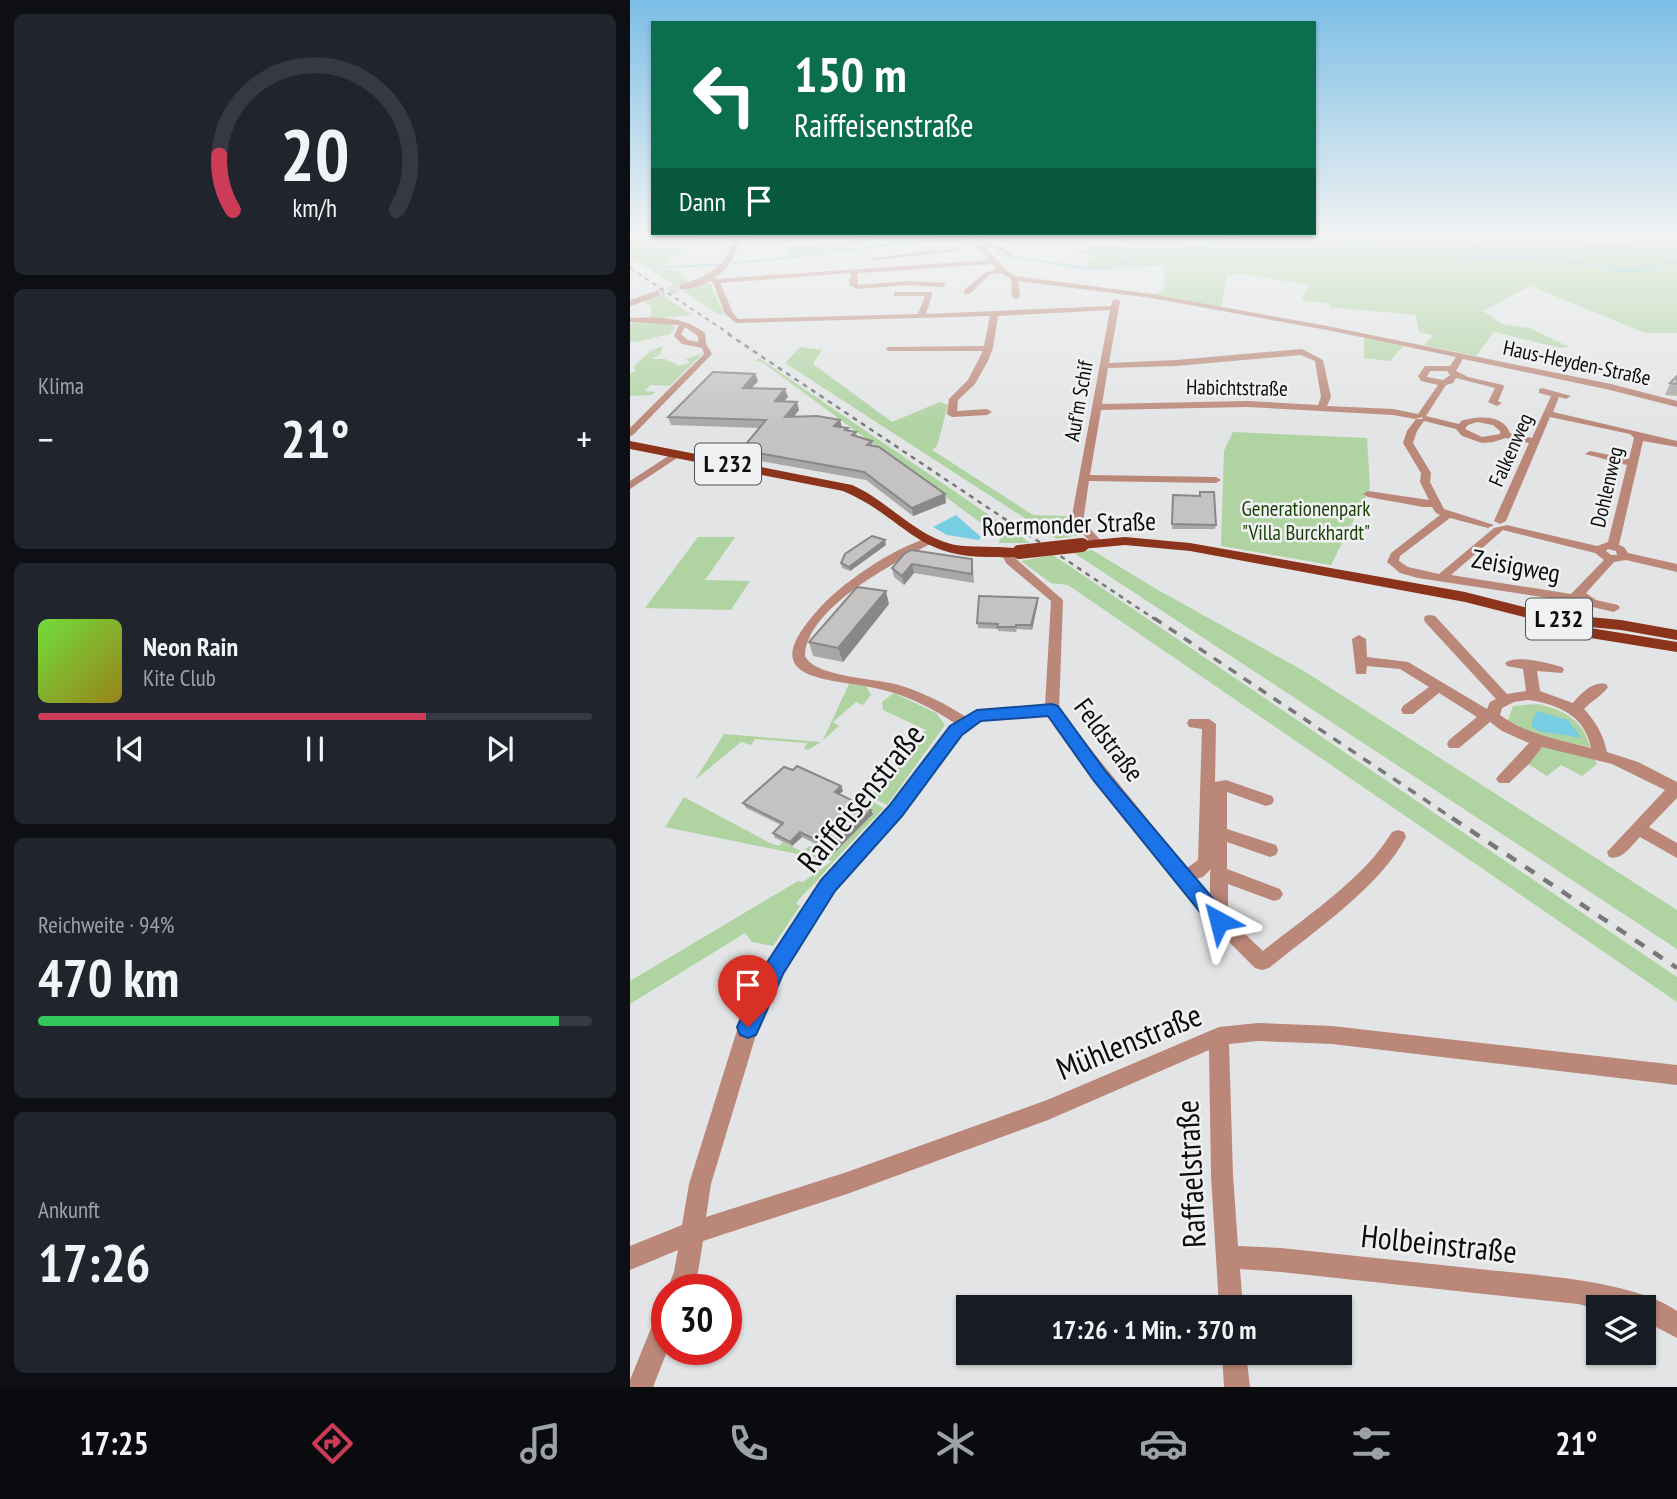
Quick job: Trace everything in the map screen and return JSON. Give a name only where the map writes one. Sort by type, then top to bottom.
[{"type":"main road","name":"Roermonder Straße","points":[[630,445],[847,488],[872,499],[929,541],[960,551],[1013,552],[1090,544],[1150,542],[1190,547],[1443,595],[1560,627],[1677,647]]},
{"type":"main road","name":"Roermonder Straße","points":[[1443,595],[1465,597],[1548,618],[1621,625],[1677,635]]},
{"type":"street","points":[[722,299],[729,314],[736,321],[1114,308]]},
{"type":"street","points":[[921,316],[928,299]]},
{"type":"street","name":"Auf'm Schif","points":[[1090,544],[1079,523],[1078,515],[1117,299]]},
{"type":"street","name":"Haus-Heyden-Straße","points":[[1159,299],[1461,356],[1677,404]]},
{"type":"street","points":[[986,412],[952,414],[954,399],[966,390],[989,348],[994,314]]},
{"type":"street","points":[[630,320],[670,321],[697,330],[702,335],[702,345]]},
{"type":"street","points":[[630,433],[707,355],[708,349],[683,340],[677,334],[682,326]]},
{"type":"street","points":[[889,349],[989,348]]},
{"type":"street","points":[[1104,366],[1302,352],[1319,360],[1326,397],[1322,408]]},
{"type":"street","points":[[1454,372],[1428,368],[1422,376],[1424,379],[1443,383],[1450,381],[1454,372],[1461,356]]},
{"type":"street","name":"Falkenweg","points":[[1454,372],[1465,379],[1500,387],[1493,402],[1496,405],[1486,421]]},
{"type":"street","points":[[1443,383],[1412,431],[1408,443],[1426,473],[1425,482],[1440,512],[1677,568]]},
{"type":"street","name":"Falkenweg","points":[[1498,526],[1548,414],[1561,395],[1542,391]]},
{"type":"street","name":"Habichtstraße","points":[[1096,407],[1225,403],[1322,408],[1421,418],[1461,427],[1464,432],[1478,439],[1494,440],[1505,435]]},
{"type":"street","name":"Dohlenweg","points":[[1548,414],[1677,444]]},
{"type":"street","points":[[1461,427],[1469,421],[1486,421],[1501,426],[1505,435],[1536,442]]},
{"type":"street","name":"Dohlenweg","points":[[1616,553],[1625,503],[1623,497],[1639,437]]},
{"type":"street","points":[[630,486],[676,454]]},
{"type":"street","points":[[1590,454],[1631,463]]},
{"type":"street","name":"Auf'm Schif","points":[[1085,478],[1216,480]]},
{"type":"street","points":[[1368,494],[1423,504],[1436,503]]},
{"type":"street","name":"Zeisigweg","points":[[1448,514],[1395,555],[1393,562],[1404,570],[1574,598],[1616,553]]},
{"type":"street","name":"Zeisigweg","points":[[1444,576],[1498,526]]},
{"type":"street","points":[[929,541],[873,572],[833,600],[804,635],[798,648],[798,658],[804,666],[814,671],[911,694],[965,723]]},
{"type":"street","name":"Feldstraße","points":[[1013,552],[1010,560],[1057,600],[1052,710],[1100,777],[1185,876],[1219,921],[1262,962],[1356,884],[1394,847],[1398,837]]},
{"type":"street","name":"Zeisigweg","points":[[1579,594],[1592,603],[1614,608]]},
{"type":"street","points":[[1430,619],[1504,699]]},
{"type":"street","points":[[1359,639],[1361,666],[1403,665],[1501,724],[1538,742],[1600,755],[1634,767],[1677,788],[1615,852]]},
{"type":"street","points":[[1512,663],[1558,670]]},
{"type":"street","points":[[1529,664],[1534,696]]},
{"type":"street","points":[[1408,710],[1438,687]]},
{"type":"street","points":[[1576,709],[1586,697],[1601,687]]},
{"type":"street","points":[[1454,744],[1490,716],[1495,705],[1504,699],[1534,696],[1576,709],[1594,730],[1600,755]]},
{"type":"street","name":"Raiffeisenstraße","points":[[685,1274],[700,1184],[744,1040],[776,967],[828,886],[896,811],[965,723],[988,714],[1052,710]]},
{"type":"street","points":[[1185,876],[1197,872],[1206,863],[1209,724],[1194,723]]},
{"type":"street","points":[[1504,779],[1524,761],[1538,742]]},
{"type":"street","points":[[1219,921],[1219,791],[1221,786],[1266,800]]},
{"type":"street","points":[[1637,828],[1677,851]]},
{"type":"street","points":[[1218,832],[1270,850]]},
{"type":"street","points":[[1218,873],[1274,894]]},
{"type":"street","name":"Mühlenstraße","points":[[630,1258],[694,1232],[847,1183],[1048,1110],[1219,1036],[1258,1032],[1332,1035],[1677,1075]]},
{"type":"street","name":"Raffaelstraße","points":[[1219,1036],[1221,1151],[1230,1295]]},
{"type":"street","name":"Holbeinstraße","points":[[1228,1257],[1281,1260],[1590,1295]]},
{"type":"street","name":"Holbeinstraße","points":[[1656,1313],[1677,1326]]},
{"type":"street","points":[[640,1387],[651,1360]]},
{"type":"street","points":[[1235,1365],[1237,1387]]},
{"type":"green space","points":[[644,299],[668,299],[692,315],[647,319],[652,314],[651,306]]},
{"type":"green space","points":[[695,299],[717,299],[724,315],[719,315]]},
{"type":"green space","points":[[1172,299],[1223,299],[1221,308]]},
{"type":"green space","points":[[1506,299],[1483,311],[1502,324],[1530,328],[1569,347],[1561,348],[1494,332],[1476,356],[1424,345],[1433,335],[1419,332],[1416,315],[1330,307],[1331,304],[1301,300]]},
{"type":"green space","points":[[1561,299],[1677,299],[1677,333],[1645,333]]},
{"type":"green space","points":[[630,323],[671,324],[675,328],[669,335],[630,342]]},
{"type":"green space","points":[[1364,338],[1403,346],[1390,361],[1364,358]]},
{"type":"green space","points":[[663,346],[660,354],[652,359],[665,359],[680,366],[690,362],[686,359],[703,353],[670,386],[650,385],[645,391],[655,392],[651,395],[630,396],[630,374],[636,370],[633,367],[650,351]]},
{"type":"green space","points":[[800,347],[822,350],[813,364],[892,422],[940,402],[948,405],[937,446],[932,450],[1033,515],[1067,516],[1079,535],[1057,539],[785,363]]},
{"type":"green space","points":[[759,358],[1030,543],[999,543],[1000,537],[762,362],[756,361]]},
{"type":"green space","name":"Generationenpark \"Villa Burckhardt\"","points":[[1233,432],[1367,438],[1370,488],[1331,565],[1221,546],[1224,451]]},
{"type":"green space","points":[[698,537],[735,537],[705,580],[750,581],[731,610],[645,608]]},
{"type":"green space","points":[[1092,550],[1304,671],[1677,910],[1677,949],[1074,553]]},
{"type":"green space","points":[[1053,555],[1677,977],[1677,1002],[1068,585],[1051,583],[1021,561]]},
{"type":"green space","points":[[849,684],[866,686],[871,695],[863,705],[856,702],[833,722],[839,726],[823,740]]},
{"type":"green space","points":[[894,693],[936,713],[945,725],[887,805],[869,796],[907,759],[900,755],[926,730],[883,710],[882,702]]},
{"type":"green space","points":[[1538,704],[1556,709],[1571,718],[1583,730],[1590,747],[1537,736],[1508,720],[1513,706]]},
{"type":"green space","points":[[724,734],[821,742],[808,750],[804,749],[807,743],[755,739],[751,745],[741,742],[695,780]]},
{"type":"green space","points":[[1544,746],[1594,758],[1597,764],[1582,776],[1561,765],[1547,776],[1525,762]]},
{"type":"green space","points":[[859,795],[884,808],[796,904],[800,906],[773,946],[752,942],[745,933],[630,1004],[630,981],[798,881],[803,882],[832,861],[665,827],[684,797],[770,843],[779,846],[783,842],[803,852],[809,846],[813,848],[817,845],[834,853],[850,804]]},
{"type":"water","points":[[956,515],[981,537],[979,540],[947,535],[933,527]]},
{"type":"water","points":[[1536,711],[1568,720],[1582,738],[1538,731],[1531,726]]},
{"type":"building","points":[[713,372],[755,374],[743,388],[785,389],[775,401],[797,402],[785,417],[817,416],[840,420],[834,426],[848,428],[845,430],[856,432],[852,435],[872,441],[867,445],[879,447],[945,494],[912,508],[864,472],[741,450],[766,420],[668,417]]},
{"type":"building","points":[[1200,492],[1214,492],[1216,525],[1172,524],[1173,495],[1200,496]]},
{"type":"building","points":[[872,536],[885,540],[849,567],[841,563],[845,554]]},
{"type":"building","points":[[911,550],[972,559],[972,574],[912,564],[902,576],[892,568]]},
{"type":"building","points":[[857,587],[886,591],[838,648],[809,642]]},
{"type":"building","points":[[979,596],[1038,598],[1031,625],[997,627],[998,624],[977,623]]},
{"type":"building","points":[[797,766],[841,786],[835,792],[871,810],[832,848],[800,832],[790,842],[773,833],[783,823],[743,803],[784,767],[793,770]]},
{"type":"railway","points":[[676,299],[731,335]]},
{"type":"railway","points":[[728,334],[1156,620]]},
{"type":"railway","points":[[1154,618],[1455,820]]},
{"type":"railway","points":[[1455,820],[1677,968]]},
{"type":"route","points":[[748,1027],[776,967],[828,886],[896,811],[956,731],[977,716],[1052,710],[1100,777],[1219,921]]}]
